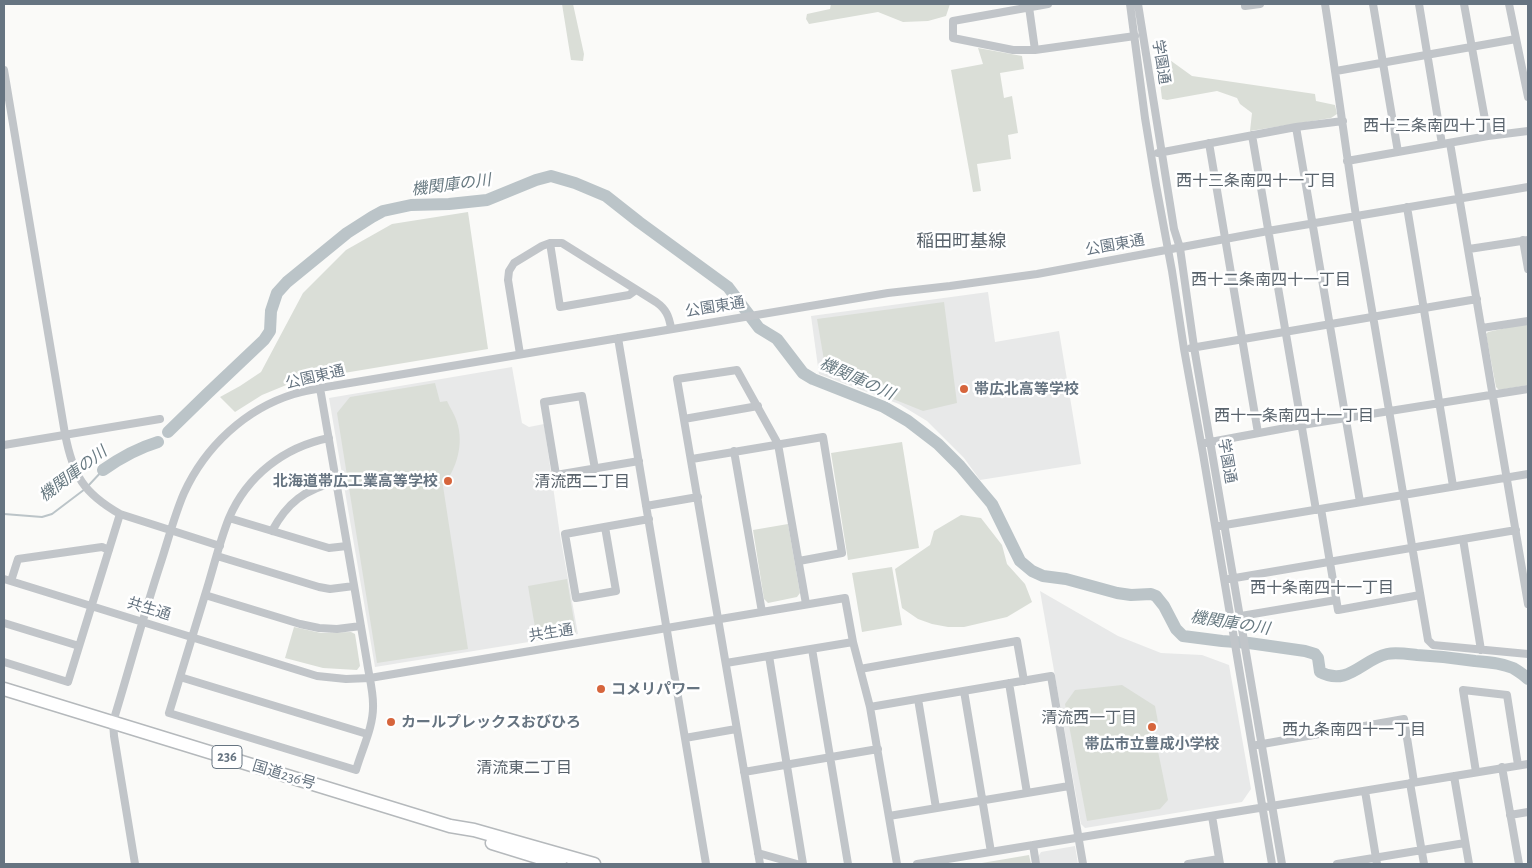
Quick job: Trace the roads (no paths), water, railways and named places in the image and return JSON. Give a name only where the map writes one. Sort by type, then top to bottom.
[{"type":"highway","name":"国道236号","points":[[4,689],[450,826],[483,832],[594,864]]},
{"type":"highway","name":"国道236号","points":[[450,826],[470,836],[560,864]]},
{"type":"street","points":[[1048,4],[953,21],[953,38],[1013,50],[1035,50],[1135,36]]},
{"type":"street","name":"学園通","points":[[1130,4],[1151,154],[1184,349],[1224,525],[1228,579]]},
{"type":"street","name":"学園通","points":[[1138,4],[1174,229],[1180,248],[1194,347],[1215,527],[1235,617],[1242,632],[1282,864]]},
{"type":"street","points":[[1245,4],[1245,6],[1260,4]]},
{"type":"street","points":[[1324,4],[1336,71],[1347,161],[1428,640],[1433,645],[1528,654]]},
{"type":"street","points":[[1373,4],[1398,152]]},
{"type":"street","points":[[1419,4],[1469,249],[1528,604]]},
{"type":"street","points":[[1464,4],[1488,136]]},
{"type":"street","points":[[1509,4],[1528,98]]},
{"type":"street","points":[[1029,7],[1035,50]]},
{"type":"street","points":[[1336,71],[1516,40]]},
{"type":"street","points":[[4,70],[69,457],[85,487],[106,506],[120,514],[220,546]]},
{"type":"street","points":[[1151,154],[1296,127],[1343,121]]},
{"type":"street","points":[[1296,127],[1360,502]]},
{"type":"street","points":[[1347,161],[1488,136],[1528,131]]},
{"type":"street","points":[[1252,135],[1302,425],[1330,561],[1338,610],[1420,595]]},
{"type":"street","points":[[1210,143],[1258,433]]},
{"type":"street","name":"公園東通","points":[[113,722],[142,621],[184,495],[194,474],[210,451],[224,436],[269,404],[294,394],[757,314],[888,293],[1037,274],[1268,231],[1528,187]]},
{"type":"street","points":[[1407,207],[1453,486]]},
{"type":"street","points":[[1469,249],[1526,240],[1528,269]]},
{"type":"street","points":[[550,243],[560,307],[629,295],[636,290]]},
{"type":"street","points":[[520,354],[508,280],[509,271],[514,263],[550,243],[562,243],[664,308],[672,328]]},
{"type":"street","points":[[1184,349],[1477,299]]},
{"type":"street","points":[[1482,328],[1528,321]]},
{"type":"street","points":[[618,338],[706,864]]},
{"type":"street","points":[[760,864],[677,379],[737,370],[758,406],[778,444],[806,604]]},
{"type":"street","points":[[320,388],[329,438],[370,678],[373,704],[372,718],[356,770],[169,712],[229,518],[238,500],[250,483],[273,461],[311,441],[329,438]]},
{"type":"street","points":[[1205,443],[1302,425],[1528,389]]},
{"type":"street","points":[[595,468],[582,396],[544,402],[556,475],[639,461]]},
{"type":"street","points":[[684,419],[758,406]]},
{"type":"street","points":[[4,445],[160,418]]},
{"type":"street","points":[[692,459],[823,437],[842,553],[799,561]]},
{"type":"street","points":[[734,452],[762,612]]},
{"type":"street","points":[[1215,527],[1528,474]]},
{"type":"street","points":[[272,531],[279,518],[302,495],[312,489],[336,482]]},
{"type":"street","points":[[646,506],[698,497]]},
{"type":"street","points":[[4,662],[68,682],[120,514]]},
{"type":"street","points":[[229,518],[329,548],[347,546]]},
{"type":"street","points":[[605,527],[616,591],[576,598],[565,534],[649,519]]},
{"type":"street","points":[[1228,579],[1516,530]]},
{"type":"street","points":[[1463,538],[1481,650]]},
{"type":"street","points":[[7,580],[18,559],[102,548],[109,550]]},
{"type":"street","points":[[217,556],[319,588],[354,586]]},
{"type":"street","name":"共生通","points":[[7,580],[317,676],[346,679],[370,678],[845,598],[853,642],[870,707],[897,864]]},
{"type":"street","points":[[206,595],[319,628],[337,629],[361,626]]},
{"type":"street","points":[[1235,617],[1336,600]]},
{"type":"street","name":"学園通","points":[[1235,617],[1233,630],[1236,653],[1272,864]]},
{"type":"street","points":[[4,623],[79,646]]},
{"type":"street","points":[[860,669],[1017,641],[1024,681]]},
{"type":"street","points":[[726,663],[853,642]]},
{"type":"street","points":[[812,648],[848,864]]},
{"type":"street","points":[[769,656],[803,864]]},
{"type":"street","points":[[870,707],[1051,676],[1083,864]]},
{"type":"street","points":[[180,677],[367,734]]},
{"type":"street","points":[[1009,683],[1027,793]]},
{"type":"street","points":[[1476,772],[1463,690],[1507,695],[1518,765]]},
{"type":"street","points":[[964,691],[991,852]]},
{"type":"street","points":[[918,698],[936,808]]},
{"type":"street","points":[[1251,746],[1404,719],[1424,864]]},
{"type":"street","points":[[113,722],[135,864]]},
{"type":"street","points":[[685,738],[736,729]]},
{"type":"street","points":[[744,772],[878,749]]},
{"type":"street","points":[[917,864],[1528,764]]},
{"type":"street","points":[[1502,767],[1519,864]]},
{"type":"street","points":[[1454,776],[1469,864]]},
{"type":"street","points":[[889,816],[1069,786]]},
{"type":"street","points":[[1365,791],[1377,861]]},
{"type":"street","points":[[1510,815],[1528,812]]},
{"type":"street","points":[[1188,864],[1220,862],[1212,816]]},
{"type":"street","points":[[1337,864],[1377,861],[1422,850],[1465,843]]},
{"type":"street","points":[[1033,845],[1036,864]]},
{"type":"street","points":[[758,853],[797,864]]},
{"type":"waterway","name":"機関庫の川","points":[[168,432],[264,340],[270,331],[271,311],[277,293],[287,282],[347,233],[383,211],[411,205],[487,200],[536,180],[551,176],[575,183],[606,196],[728,287],[759,328],[777,339],[803,373],[813,379],[884,407],[908,421],[938,444],[960,466],[992,504],[1020,561],[1032,571],[1043,576],[1066,579],[1117,593],[1131,595],[1151,594],[1156,596],[1164,606],[1176,629],[1183,636],[1305,651],[1315,654],[1318,658],[1320,672],[1330,676],[1347,674],[1378,657],[1398,653],[1499,664],[1513,668],[1528,679]]},
{"type":"waterway","name":"機関庫の川","points":[[103,470],[129,454],[158,442]]},
{"type":"waterway","name":"機関庫の川","points":[[88,486],[103,470]]},
{"type":"waterway","name":"機関庫の川","points":[[4,514],[42,517],[52,514],[85,489]]},
{"type":"place","name":"帯広北高等学校","points":[[964,389]]},
{"type":"place","name":"北海道帯広工業高等学校","points":[[448,481]]},
{"type":"place","name":"コメリパワー","points":[[601,689]]},
{"type":"place","name":"カールプレックスおびひろ","points":[[391,722]]},
{"type":"place","name":"帯広市立豊成小学校","points":[[1152,727]]},
{"type":"district","name":"西十三条南四十丁目","points":[[1435,126]]},
{"type":"district","name":"西十三条南四十一丁目","points":[[1256,181]]},
{"type":"district","name":"稲田町基線","points":[[961,242]]},
{"type":"district","name":"西十二条南四十一丁目","points":[[1271,280]]},
{"type":"district","name":"西十一条南四十一丁目","points":[[1294,416]]},
{"type":"district","name":"清流西二丁目","points":[[582,482]]},
{"type":"district","name":"西十条南四十一丁目","points":[[1322,588]]},
{"type":"district","name":"清流西一丁目","points":[[1089,718]]},
{"type":"district","name":"西九条南四十一丁目","points":[[1354,730]]},
{"type":"district","name":"清流東二丁目","points":[[524,768]]}]
